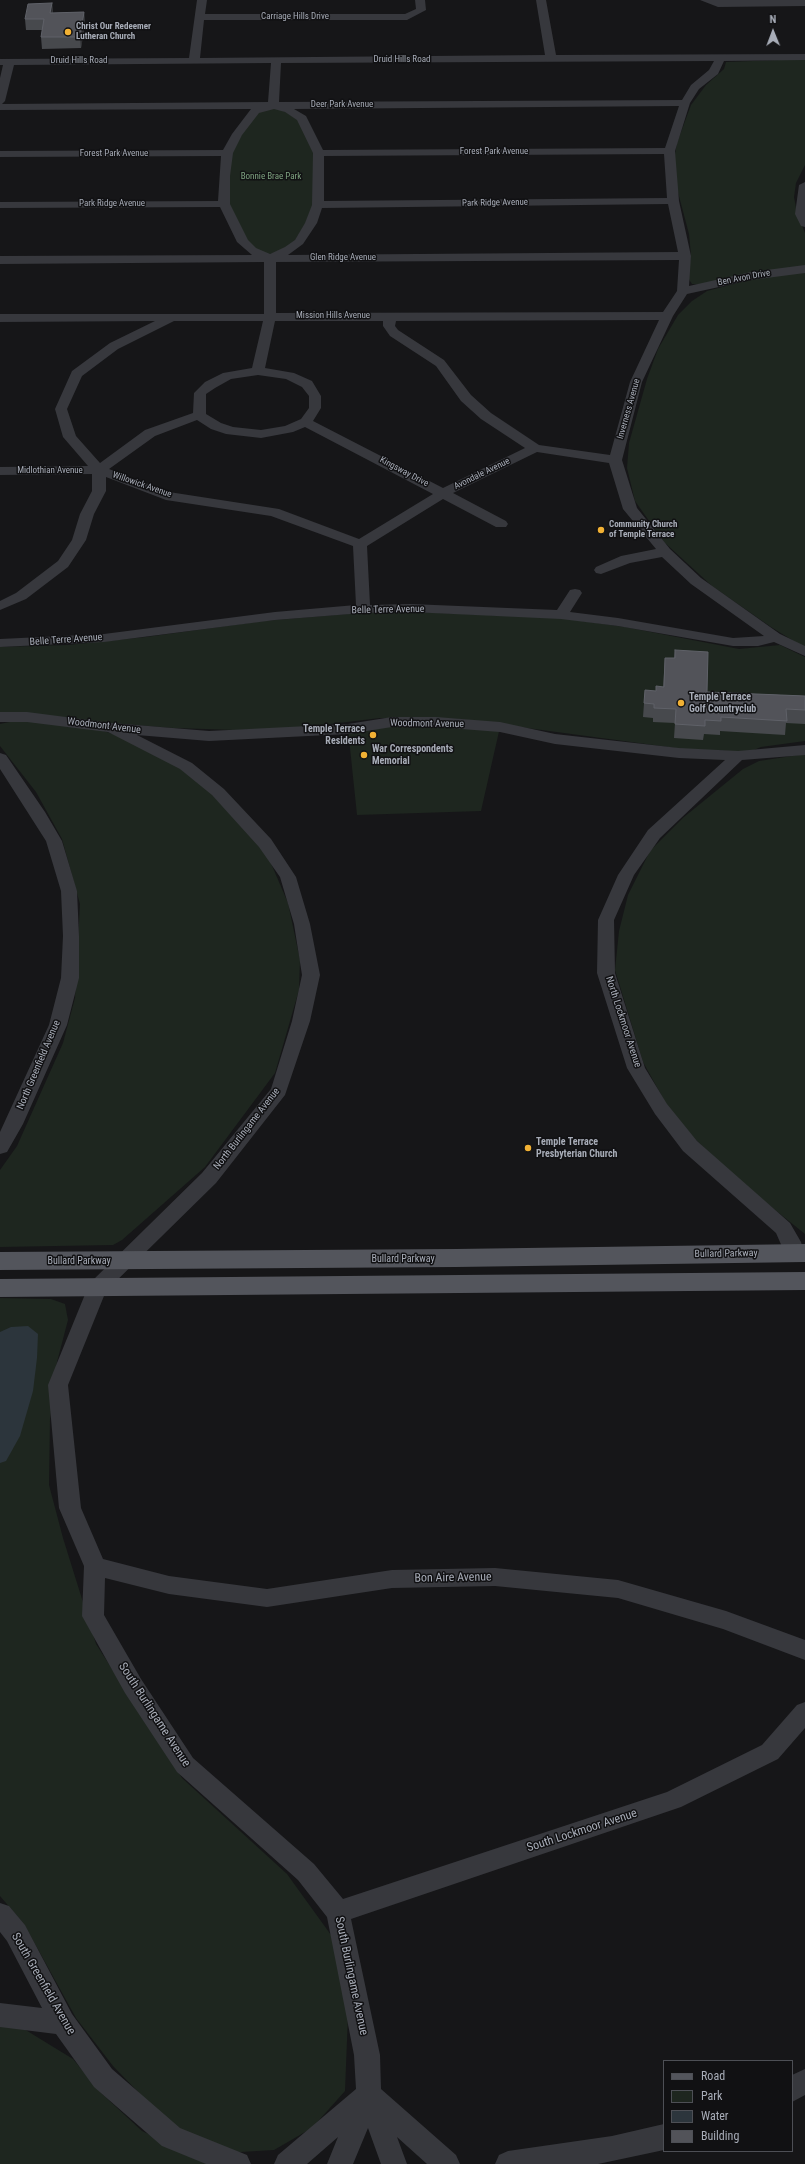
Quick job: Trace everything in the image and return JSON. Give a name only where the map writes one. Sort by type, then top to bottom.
[{"type":"main road","name":"Bullard Parkway","points":[[0,1261],[124,1261],[800,1253]]},
{"type":"main road","points":[[0,1288],[805,1281]]},
{"type":"street","points":[[194,61],[202,0]]},
{"type":"street","name":"Carriage Hills Drive","points":[[200,17],[408,17],[421,10],[420,0]]},
{"type":"street","points":[[541,0],[551,59]]},
{"type":"street","points":[[705,0],[718,4],[805,3]]},
{"type":"street","name":"Druid Hills Road","points":[[5,62],[805,57]]},
{"type":"street","points":[[683,292],[685,256],[673,201],[669,151],[685,103],[695,87],[714,72],[720,58]]},
{"type":"street","points":[[272,105],[276,60]]},
{"type":"street","points":[[0,101],[5,62]]},
{"type":"street","name":"Deer Park Avenue","points":[[0,107],[685,103]]},
{"type":"street","points":[[272,105],[302,118],[320,153],[318,204],[311,223],[300,242],[289,250],[270,258],[252,251],[243,242],[224,204],[224,176],[227,153],[237,134],[255,111],[272,105]]},
{"type":"street","name":"Forest Park Avenue","points":[[320,153],[669,151]]},
{"type":"street","name":"Forest Park Avenue","points":[[0,154],[227,153]]},
{"type":"street","points":[[805,188],[801,214],[805,224]]},
{"type":"street","name":"Park Ridge Avenue","points":[[318,204],[673,201]]},
{"type":"street","name":"Park Ridge Avenue","points":[[0,205],[224,204]]},
{"type":"street","name":"Glen Ridge Avenue","points":[[0,260],[685,256]]},
{"type":"street","points":[[258,372],[270,316],[270,258]]},
{"type":"street","name":"Ben Avon Drive","points":[[683,292],[751,276],[805,269]]},
{"type":"street","name":"Inverness Avenue","points":[[615,460],[636,382],[667,316],[683,292]]},
{"type":"street","points":[[390,316],[389,326],[394,333],[440,363],[466,398],[486,416],[534,448],[615,460],[630,509],[665,552],[696,581],[775,637],[805,652]]},
{"type":"street","name":"Mission Hills Avenue","points":[[0,318],[667,316]]},
{"type":"street","name":"Willowick Avenue","points":[[172,317],[114,346],[77,374],[62,409],[70,437],[99,470],[166,496],[274,512],[360,544]]},
{"type":"street","points":[[258,372],[289,376],[307,384],[315,396],[315,408],[306,422],[288,429],[261,434],[231,431],[216,426],[199,415],[200,393],[210,385],[228,376],[258,372]]},
{"type":"street","points":[[0,606],[21,596],[63,564],[79,540],[87,514],[100,491],[99,470],[150,433],[199,415]]},
{"type":"street","name":"Kingsway Drive","points":[[306,422],[501,524]]},
{"type":"street","name":"Avondale Avenue","points":[[360,544],[443,493],[534,448]]},
{"type":"street","name":"Midlothian Avenue","points":[[0,471],[99,470]]},
{"type":"street","points":[[360,544],[363,609]]},
{"type":"street","points":[[602,570],[626,559],[665,552]]},
{"type":"street","points":[[561,615],[575,593]]},
{"type":"street","name":"Belle Terre Avenue","points":[[0,643],[104,638],[274,616],[363,609],[459,610],[561,615],[618,622],[732,642],[758,642],[775,637]]},
{"type":"street","name":"Woodmont Avenue","points":[[0,717],[28,717],[112,728],[189,735],[280,733],[348,729],[392,722],[436,722],[500,727],[589,743],[679,753],[738,756],[777,754],[805,750]]},
{"type":"street","name":"North Burlingame Avenue","points":[[98,1287],[209,1178],[279,1091],[301,1021],[311,975],[302,924],[288,877],[265,843],[218,792],[178,761],[112,728]]},
{"type":"street","points":[[178,761],[179,751],[189,735]]},
{"type":"street","name":"North Lockmoor Avenue","points":[[738,756],[654,834],[626,875],[606,920],[606,973],[636,1068],[661,1110],[690,1146],[783,1228],[800,1253]]},
{"type":"street","name":"North Greenfield Avenue","points":[[0,758],[37,812],[54,841],[69,891],[71,936],[70,978],[58,1025],[14,1124],[0,1147]]},
{"type":"street","name":"South Burlingame Avenue","points":[[98,1287],[58,1385],[70,1508],[95,1566],[93,1616],[133,1686],[185,1765],[306,1872],[338,1912],[367,2055],[369,2094],[340,2164]]},
{"type":"street","name":"Bon Aire Avenue","points":[[95,1566],[169,1585],[267,1598],[392,1579],[495,1578],[618,1589],[726,1620],[805,1650]]},
{"type":"street","name":"South Lockmoor Avenue","points":[[338,1912],[673,1800],[770,1752],[805,1712]]},
{"type":"street","name":"South Greenfield Avenue","points":[[0,1914],[16,1933],[64,2024],[103,2078],[171,2137],[238,2164]]},
{"type":"street","points":[[0,2015],[64,2024]]},
{"type":"street","points":[[793,2088],[805,2081]]},
{"type":"street","points":[[287,2164],[369,2094]]},
{"type":"street","points":[[369,2094],[394,2164]]},
{"type":"street","points":[[369,2094],[447,2164]]},
{"type":"street","points":[[508,2164],[612,2149],[663,2137]]},
{"type":"green space","points":[[805,59],[805,165],[796,183],[794,197],[797,213],[805,233],[805,267],[702,285],[692,284],[688,278],[691,255],[689,234],[675,181],[674,159],[677,143],[691,105],[706,85],[724,69],[726,62]]},
{"type":"green space","name":"Bonnie Brae Park","points":[[270,108],[280,109],[299,120],[315,153],[313,204],[306,222],[295,241],[286,248],[268,255],[255,250],[247,242],[229,204],[229,176],[231,153],[242,134],[253,117],[262,110]]},
{"type":"green space","points":[[805,272],[805,648],[771,627],[712,586],[664,542],[635,501],[627,468],[629,443],[647,379],[658,349],[678,315],[692,301],[707,291],[760,277]]},
{"type":"green space","points":[[414,612],[561,618],[625,627],[739,649],[780,645],[805,657],[805,741],[761,747],[749,752],[683,749],[460,719],[380,718],[298,728],[236,730],[173,728],[0,714],[0,647],[68,645],[146,637],[263,621],[360,613]]},
{"type":"green space","points":[[14,721],[65,723],[94,728],[135,741],[172,762],[208,790],[267,854],[288,903],[300,960],[299,990],[275,1073],[205,1167],[122,1240],[113,1245],[0,1247],[0,1170],[17,1146],[63,1043],[75,998],[80,904],[62,839],[36,792],[0,746],[0,724]]},
{"type":"green space","points":[[392,722],[500,727],[481,811],[357,815],[348,729]]},
{"type":"green space","points":[[805,754],[805,1234],[744,1185],[696,1140],[669,1109],[643,1062],[615,970],[619,931],[628,895],[650,851],[684,817],[743,769],[759,761]]},
{"type":"green space","points":[[0,1298],[51,1299],[65,1304],[68,1320],[57,1362],[50,1419],[49,1485],[63,1538],[96,1644],[182,1778],[287,1874],[331,1935],[345,1972],[348,2015],[345,2091],[312,2128],[274,2150],[224,2153],[170,2125],[113,2066],[76,2018],[24,1924],[0,1896]]},
{"type":"green space","points":[[0,2022],[24,2029],[73,2059],[100,2092],[142,2131],[206,2161],[218,2164],[0,2164]]},
{"type":"water","points":[[28,1326],[38,1334],[33,1391],[20,1436],[6,1461],[0,1463],[0,1332],[11,1327]]},
{"type":"building","points":[[52,3],[50,13],[84,12],[80,37],[41,37],[44,19],[25,19],[28,4]]},
{"type":"building","points":[[675,650],[708,652],[707,692],[805,696],[805,710],[786,709],[787,721],[721,717],[721,721],[705,720],[705,726],[675,724],[676,709],[654,708],[654,704],[644,703],[645,690],[656,691],[656,686],[664,687],[665,658],[675,658]]},
{"type":"place","name":"Christ Our Redeemer Lutheran Church","points":[[68,32]]},
{"type":"place","name":"Community Church of Temple Terrace","points":[[601,530]]},
{"type":"place","name":"Temple Terrace Golf Countryclub","points":[[681,703]]},
{"type":"place","name":"Temple Terrace Residents","points":[[373,735]]},
{"type":"place","name":"War Correspondents Memorial","points":[[364,755]]},
{"type":"place","name":"Temple Terrace Presbyterian Church","points":[[528,1148]]}]
